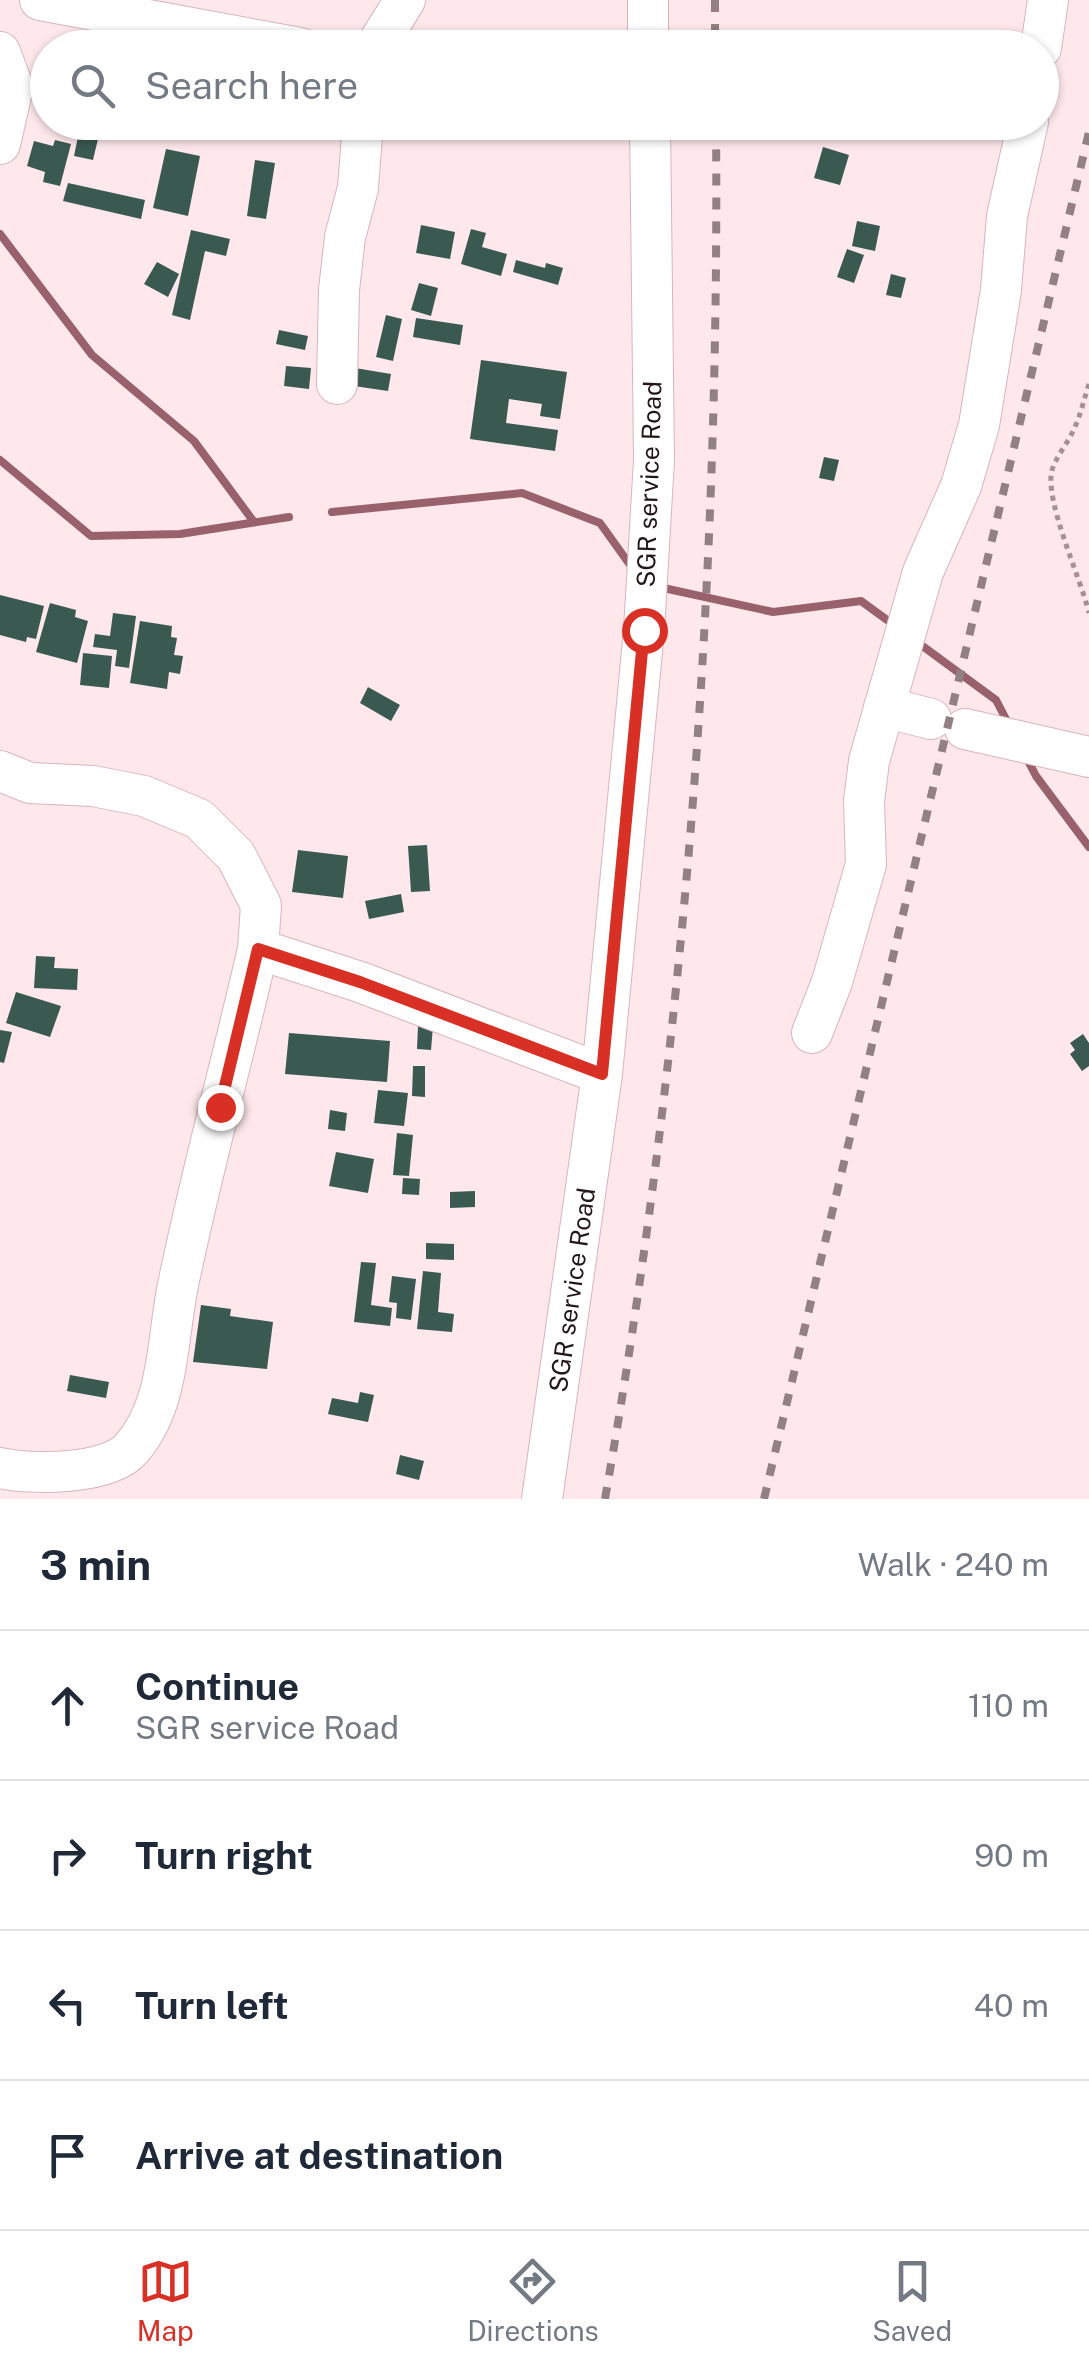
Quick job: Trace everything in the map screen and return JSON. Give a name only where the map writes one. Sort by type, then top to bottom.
[{"type":"street","points":[[40,0],[180,12],[240,30]]},
{"type":"street","points":[[386,30],[405,0]]},
{"type":"street","points":[[648,0],[648,30]]},
{"type":"street","points":[[1044,30],[1048,0]]},
{"type":"street","points":[[0,52],[13,88],[0,144]]},
{"type":"street","points":[[337,384],[339,290],[345,237],[358,188],[362,140]]},
{"type":"street","name":"SGR service Road","points":[[542,1499],[602,1074],[644,630],[654,460],[650,140]]},
{"type":"street","points":[[812,1034],[832,982],[866,864],[864,802],[869,760],[923,572],[961,486],[979,425],[1007,216],[1024,140]]},
{"type":"street","points":[[884,706],[1089,757]]},
{"type":"street","points":[[0,771],[30,784],[92,786],[144,796],[199,819],[236,856],[262,905],[258,949],[177,1291],[162,1389],[149,1424],[130,1452],[117,1499]]},
{"type":"street","points":[[258,949],[360,982],[602,1074]]},
{"type":"street","points":[[0,1468],[30,1472],[74,1470],[110,1464],[130,1452]]},
{"type":"path","points":[[1089,384],[1076,426],[1051,479],[1059,519],[1089,613]]},
{"type":"building","points":[[55,140],[71,144],[60,186],[43,182],[45,172],[27,166],[34,141],[53,146]]},
{"type":"building","points":[[77,140],[98,140],[93,160],[74,156]]},
{"type":"building","points":[[823,147],[849,155],[840,185],[814,178]]},
{"type":"building","points":[[166,149],[200,156],[188,216],[153,208]]},
{"type":"building","points":[[255,160],[275,163],[266,219],[247,216]]},
{"type":"building","points":[[68,183],[145,200],[141,219],[63,201]]},
{"type":"building","points":[[857,221],[880,226],[875,251],[852,246]]},
{"type":"building","points":[[421,225],[455,232],[450,259],[416,253]]},
{"type":"building","points":[[471,229],[486,233],[482,247],[507,254],[501,276],[461,264]]},
{"type":"building","points":[[191,230],[230,239],[226,256],[205,251],[190,320],[172,315]]},
{"type":"building","points":[[847,249],[864,255],[854,283],[837,277]]},
{"type":"building","points":[[516,260],[545,268],[546,263],[563,268],[558,285],[513,272]]},
{"type":"building","points":[[157,262],[179,274],[168,297],[144,284]]},
{"type":"building","points":[[891,274],[906,278],[901,298],[886,295]]},
{"type":"building","points":[[419,283],[438,288],[431,316],[411,310]]},
{"type":"building","points":[[386,315],[402,319],[393,361],[376,357]]},
{"type":"building","points":[[416,318],[463,325],[460,345],[413,337]]},
{"type":"building","points":[[279,330],[308,336],[305,350],[276,344]]},
{"type":"building","points":[[481,360],[567,372],[560,419],[540,416],[542,404],[509,399],[506,423],[558,430],[555,451],[470,439]]},
{"type":"building","points":[[286,366],[311,368],[309,389],[284,386]]},
{"type":"building","points":[[349,367],[391,374],[388,391],[347,385]]},
{"type":"building","points":[[824,457],[839,460],[834,481],[819,478]]},
{"type":"building","points":[[0,595],[44,606],[36,639],[27,637],[26,642],[0,635]]},
{"type":"building","points":[[50,603],[76,610],[75,617],[88,621],[77,663],[36,652]]},
{"type":"building","points":[[113,613],[136,616],[129,668],[115,666],[117,650],[93,647],[95,634],[110,636]]},
{"type":"building","points":[[140,621],[172,626],[171,637],[177,638],[174,655],[183,656],[180,674],[169,672],[167,689],[130,683]]},
{"type":"building","points":[[83,653],[112,656],[109,688],[80,685]]},
{"type":"building","points":[[368,687],[400,705],[391,721],[360,703]]},
{"type":"building","points":[[427,845],[430,891],[411,892],[408,846]]},
{"type":"building","points":[[298,850],[348,856],[343,898],[292,892]]},
{"type":"building","points":[[401,894],[404,912],[369,919],[365,901]]},
{"type":"building","points":[[36,956],[55,957],[54,968],[78,969],[77,990],[34,988]]},
{"type":"building","points":[[16,992],[61,1006],[50,1037],[6,1023]]},
{"type":"building","points":[[418,1025],[433,1026],[431,1050],[417,1049]]},
{"type":"building","points":[[0,1030],[12,1032],[4,1063],[0,1062]]},
{"type":"building","points":[[289,1033],[390,1041],[387,1082],[285,1074]]},
{"type":"building","points":[[1083,1034],[1089,1043],[1089,1066],[1082,1071],[1070,1054],[1075,1050],[1070,1043]]},
{"type":"building","points":[[413,1066],[425,1066],[425,1097],[412,1096]]},
{"type":"building","points":[[378,1090],[408,1093],[404,1126],[374,1123]]},
{"type":"building","points":[[330,1110],[347,1113],[345,1131],[328,1129]]},
{"type":"building","points":[[397,1133],[413,1135],[409,1176],[393,1175]]},
{"type":"building","points":[[336,1152],[374,1159],[368,1193],[329,1186]]},
{"type":"building","points":[[403,1178],[420,1179],[419,1195],[402,1194]]},
{"type":"building","points":[[475,1191],[475,1207],[450,1208],[450,1192]]},
{"type":"building","points":[[426,1243],[454,1244],[454,1260],[426,1259]]},
{"type":"building","points":[[361,1262],[376,1263],[371,1305],[392,1308],[390,1326],[354,1322]]},
{"type":"building","points":[[423,1271],[441,1273],[438,1312],[454,1314],[452,1332],[417,1329]]},
{"type":"building","points":[[392,1276],[416,1279],[411,1320],[396,1318],[397,1303],[389,1302]]},
{"type":"building","points":[[201,1305],[231,1309],[230,1316],[273,1322],[267,1369],[193,1362]]},
{"type":"building","points":[[70,1375],[109,1382],[106,1398],[67,1391]]},
{"type":"building","points":[[360,1392],[374,1395],[368,1422],[328,1414],[332,1398],[358,1403]]},
{"type":"building","points":[[400,1455],[424,1461],[419,1480],[396,1474]]},
{"type":"waterway","points":[[0,234],[92,355],[194,441],[254,522]]},
{"type":"waterway","points":[[0,460],[91,536],[180,534],[289,517]]},
{"type":"waterway","points":[[332,512],[522,493],[600,523],[633,569]]},
{"type":"waterway","points":[[659,587],[773,612],[861,601],[894,625]]},
{"type":"waterway","points":[[917,642],[996,700],[1009,725]]},
{"type":"waterway","points":[[1025,755],[1089,847]]},
{"type":"railway","points":[[715,0],[715,30]]},
{"type":"railway","points":[[764,1499],[1089,132]]},
{"type":"railway","points":[[605,1499],[657,1157],[692,813],[712,468],[716,140]]},
{"type":"route","points":[[220,1107],[258,949],[360,982],[602,1074],[644,630]]}]
